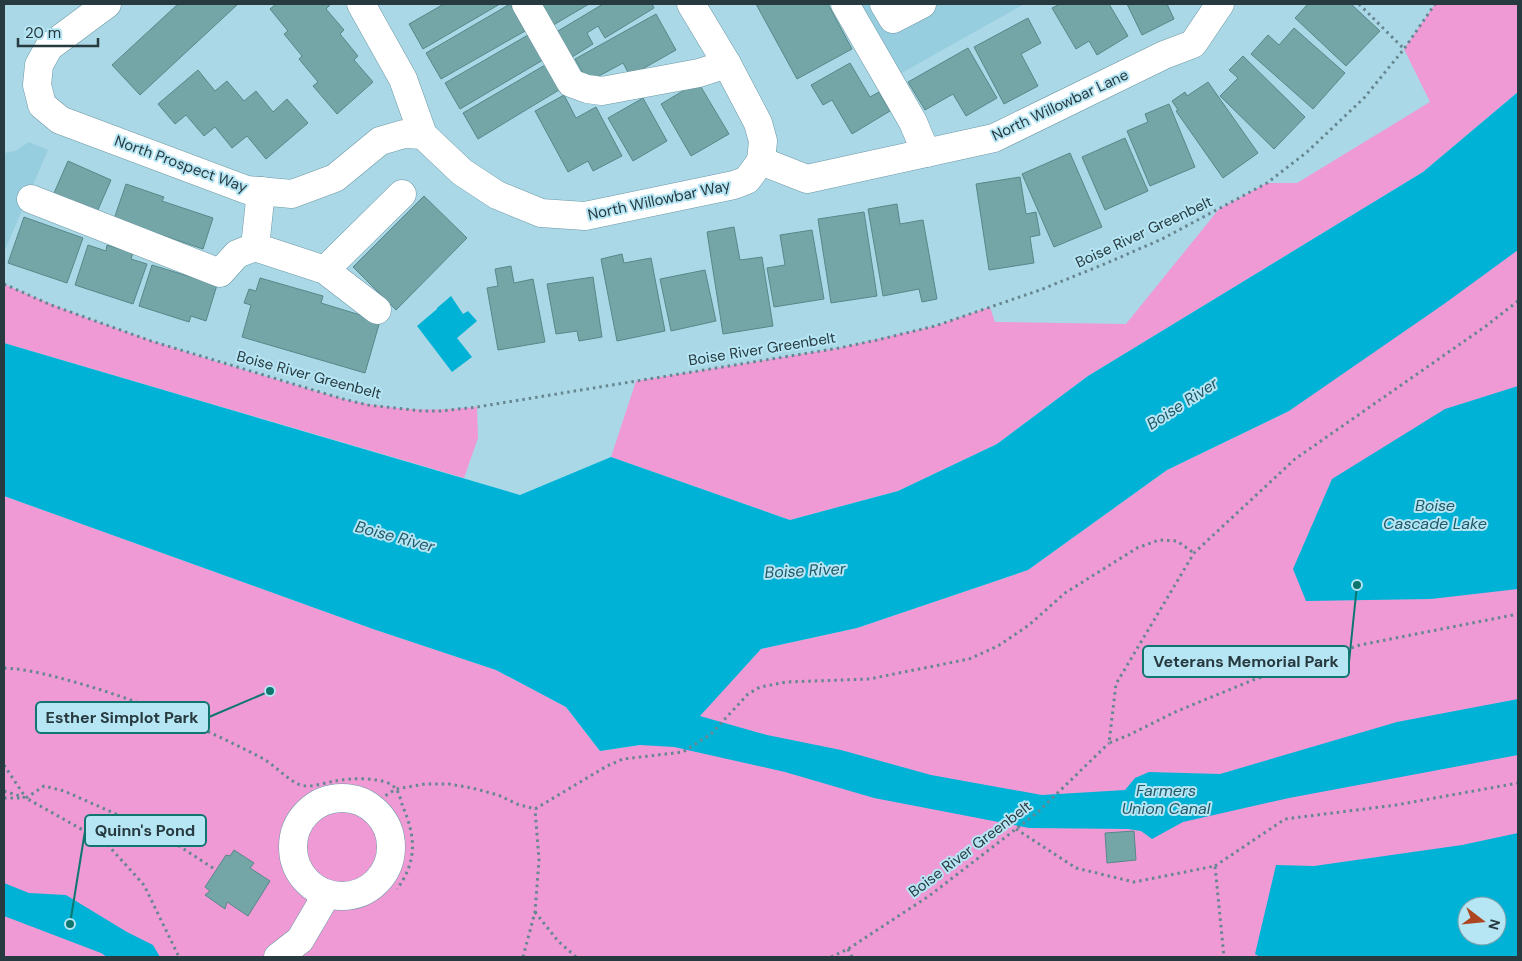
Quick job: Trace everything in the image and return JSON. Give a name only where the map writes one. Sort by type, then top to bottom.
[{"type":"street","name":"North Prospect Way","points":[[107,4],[49,47],[39,65],[37,85],[42,104],[60,120],[247,190],[292,194],[335,178],[380,141],[404,134],[423,136]]},
{"type":"street","points":[[361,4],[403,79],[423,136]]},
{"type":"street","points":[[526,4],[571,82],[587,88],[602,91],[699,73],[727,64]]},
{"type":"street","points":[[691,4],[727,64],[758,123],[763,141],[761,161]]},
{"type":"street","points":[[845,4],[913,122],[926,153]]},
{"type":"street","points":[[884,4],[893,19],[922,4]]},
{"type":"street","name":"North Willowbar Lane","points":[[761,161],[807,179],[994,138],[1164,55],[1193,44],[1220,4]]},
{"type":"street","name":"North Willowbar Way","points":[[423,136],[462,172],[497,195],[541,213],[585,216],[734,185],[748,180],[761,161]]},
{"type":"street","points":[[255,247],[261,191]]},
{"type":"street","points":[[326,270],[402,194]]},
{"type":"street","points":[[31,199],[220,273],[237,254],[255,247],[326,270],[377,310]]},
{"type":"street","points":[[345,798],[357,801],[369,806],[386,825],[390,837],[391,850],[389,862],[375,884],[365,891],[340,896],[327,894],[316,889],[299,870],[294,858],[293,845],[296,832],[301,821],[320,804],[332,799],[345,798]]},
{"type":"street","points":[[278,957],[300,940],[327,894]]},
{"type":"path","points":[[1359,4],[1404,49]]},
{"type":"path","name":"Boise River Greenbelt","points":[[4,284],[51,305],[152,341],[242,369],[368,405],[422,410],[441,411],[477,407],[829,350],[935,326],[1040,290],[1162,239],[1268,183],[1307,152],[1364,98],[1404,49],[1435,4]]},
{"type":"path","points":[[1109,743],[1116,684],[1194,553],[1295,459],[1486,326],[1518,301]]},
{"type":"path","points":[[369,806],[396,788],[425,784],[449,784],[498,795],[516,804],[535,809],[623,759],[683,752],[711,734],[748,694],[760,687],[786,682],[869,679],[969,659],[998,646],[1029,625],[1065,593],[1137,548],[1159,540],[1177,541],[1194,553]]},
{"type":"path","name":"Boise River Greenbelt","points":[[831,957],[848,949],[929,896],[1038,812],[1109,743],[1176,712],[1253,680],[1360,644],[1518,614]]},
{"type":"path","points":[[4,668],[38,672],[125,697],[262,758],[299,785],[312,786],[336,780],[367,779],[385,782],[396,788],[411,830],[413,845],[406,877],[397,889]]},
{"type":"path","points":[[4,765],[26,798]]},
{"type":"path","points":[[1016,829],[1076,868],[1134,882],[1216,866],[1285,819],[1396,805],[1518,783]]},
{"type":"path","points":[[4,798],[26,798],[44,786],[64,791],[158,833],[216,870]]},
{"type":"path","points":[[4,791],[26,798],[106,843],[144,885],[179,957]]},
{"type":"path","points":[[523,957],[535,912],[539,860],[535,809]]},
{"type":"path","points":[[1216,866],[1224,957]]},
{"type":"path","points":[[535,912],[558,941],[576,957]]},
{"type":"path","points":[[848,949],[852,957]]},
{"type":"shaded area","points":[[857,4],[1024,4],[898,75]]},
{"type":"shaded area","points":[[1435,4],[1518,4],[1518,92],[1423,172],[1088,376],[997,444],[898,491],[790,520],[611,457],[636,381],[839,348],[935,326],[990,307],[995,322],[1126,324],[1219,209],[1267,183],[1297,183],[1430,102],[1404,49]]},
{"type":"shaded area","points":[[29,142],[48,150],[4,252],[4,153],[15,151]]},
{"type":"shaded area","points":[[1518,243],[1518,957],[4,957],[4,496],[373,629],[496,670],[566,707],[600,751],[640,745],[699,716],[761,649],[857,628],[1028,570],[1167,470],[1289,411]]},
{"type":"shaded area","points":[[4,284],[45,302],[128,333],[214,361],[343,399],[393,408],[442,409],[477,407],[478,438],[464,478],[4,343]]},
{"type":"water","points":[[1518,92],[1518,250],[1444,304],[1289,411],[1167,470],[1028,570],[857,628],[761,649],[700,716],[767,735],[841,750],[931,775],[1042,795],[1125,790],[1135,778],[1149,772],[1220,774],[1397,722],[1518,699],[1518,755],[1289,798],[1183,822],[1152,839],[1141,831],[1128,829],[1029,828],[874,798],[785,772],[674,747],[640,745],[600,751],[566,707],[496,670],[373,629],[4,496],[4,343],[520,495],[611,457],[790,520],[898,491],[997,444],[1088,376],[1423,172]]},
{"type":"water","points":[[451,296],[463,314],[468,311],[477,321],[457,338],[472,357],[452,372],[417,326]]},
{"type":"water","name":"Boise Cascade Lake","points":[[1518,386],[1518,589],[1431,599],[1306,601],[1293,569],[1332,479],[1445,409]]},
{"type":"water","points":[[1518,833],[1518,957],[1260,957],[1255,954],[1276,865],[1314,866],[1462,845]]},
{"type":"water","points":[[4,883],[29,893],[66,895],[127,932],[153,945],[160,957],[107,957],[4,916]]},
{"type":"building","points":[[178,4],[238,4],[140,95],[112,65]]},
{"type":"building","points":[[276,4],[329,4],[326,9],[344,30],[340,34],[358,56],[354,60],[373,82],[337,114],[313,86],[318,82],[299,59],[302,56],[284,34],[288,31],[270,9]]},
{"type":"building","points":[[444,4],[500,4],[423,49],[409,24]]},
{"type":"building","points":[[510,4],[525,31],[441,79],[426,53]]},
{"type":"building","points":[[536,4],[589,4],[550,27]]},
{"type":"building","points":[[603,4],[652,4],[654,8],[605,38],[598,26],[587,33],[593,44],[569,59],[553,34]]},
{"type":"building","points":[[756,4],[828,4],[852,49],[797,79]]},
{"type":"building","points":[[1060,4],[1109,4],[1128,36],[1097,55],[1089,41],[1076,49],[1052,8]]},
{"type":"building","points":[[1127,4],[1167,4],[1174,19],[1142,35]]},
{"type":"building","points":[[1308,4],[1351,4],[1380,31],[1346,66],[1295,18]]},
{"type":"building","points":[[656,14],[676,50],[630,76],[623,63],[588,82],[575,59]]},
{"type":"building","points":[[1028,18],[1041,43],[1021,54],[1038,86],[1004,104],[974,47]]},
{"type":"building","points":[[1294,28],[1345,73],[1313,109],[1251,54],[1268,35],[1279,45]]},
{"type":"building","points":[[528,35],[543,60],[460,109],[445,83]]},
{"type":"building","points":[[968,48],[997,98],[966,116],[953,94],[925,110],[908,82]]},
{"type":"building","points":[[1243,56],[1305,117],[1274,149],[1220,96],[1238,78],[1229,70]]},
{"type":"building","points":[[850,63],[870,97],[879,92],[890,111],[852,134],[832,100],[823,105],[811,85]]},
{"type":"building","points":[[545,65],[559,90],[478,139],[463,113]]},
{"type":"building","points":[[198,70],[215,91],[227,81],[244,101],[256,91],[273,112],[287,99],[308,123],[266,159],[247,136],[232,148],[215,127],[204,136],[186,115],[175,124],[158,104]]},
{"type":"building","points":[[698,82],[729,134],[691,156],[661,104]]},
{"type":"building","points":[[1208,82],[1258,153],[1223,178],[1176,111],[1178,110],[1172,101],[1185,92],[1187,96]]},
{"type":"building","points":[[564,95],[576,118],[596,107],[622,156],[593,171],[588,161],[568,172],[535,111]]},
{"type":"building","points":[[643,98],[667,141],[633,161],[608,118]]},
{"type":"building","points":[[1169,104],[1195,167],[1150,186],[1127,131],[1148,122],[1145,114]]},
{"type":"building","points":[[1125,138],[1148,191],[1105,210],[1082,157]]},
{"type":"building","points":[[1070,153],[1102,227],[1054,247],[1022,174]]},
{"type":"building","points":[[68,161],[111,180],[97,212],[54,193]]},
{"type":"building","points":[[1020,177],[1026,214],[1036,212],[1040,235],[1030,237],[1034,263],[989,270],[976,184]]},
{"type":"building","points":[[126,184],[164,197],[162,201],[213,218],[203,249],[114,219]]},
{"type":"building","points":[[424,196],[467,238],[396,310],[353,267]]},
{"type":"building","points":[[897,204],[900,224],[923,220],[937,299],[922,302],[919,289],[883,296],[868,209]]},
{"type":"building","points":[[864,212],[877,296],[831,303],[818,219]]},
{"type":"building","points":[[24,217],[83,238],[67,283],[8,263]]},
{"type":"building","points":[[734,227],[740,260],[762,257],[773,326],[723,334],[707,232]]},
{"type":"building","points":[[812,230],[824,299],[774,307],[767,268],[785,265],[780,235]]},
{"type":"building","points":[[88,245],[106,251],[107,245],[133,253],[131,259],[147,264],[133,304],[75,285]]},
{"type":"building","points":[[622,254],[624,263],[651,258],[665,331],[617,341],[601,259]]},
{"type":"building","points":[[152,265],[217,285],[206,321],[191,316],[189,322],[139,306]]},
{"type":"building","points":[[511,266],[514,283],[533,279],[545,342],[498,350],[487,288],[498,286],[495,269]]},
{"type":"building","points":[[705,270],[716,321],[671,331],[660,279]]},
{"type":"building","points":[[593,277],[602,337],[579,341],[577,331],[556,334],[547,284]]},
{"type":"building","points":[[260,278],[323,296],[321,303],[380,321],[365,373],[242,337],[251,305],[244,303],[249,289],[256,291]]},
{"type":"building","points":[[1134,831],[1136,860],[1107,863],[1105,833]]},
{"type":"building","points":[[234,850],[254,863],[250,868],[270,881],[248,916],[227,902],[225,909],[205,895],[210,891],[205,887],[226,855],[230,856]]},
{"type":"place","name":"Veterans Memorial Park","points":[[1357,585]]},
{"type":"place","name":"Esther Simplot Park","points":[[270,691]]},
{"type":"place","name":"Quinn's Pond","points":[[70,924]]},
{"type":"water label","name":"Boise River","points":[[1182,403]]},
{"type":"water label","name":"Boise River","points":[[395,536]]},
{"type":"water label","name":"Boise River","points":[[805,570]]},
{"type":"water label","name":"Farmers Union Canal","points":[[1166,799]]}]
